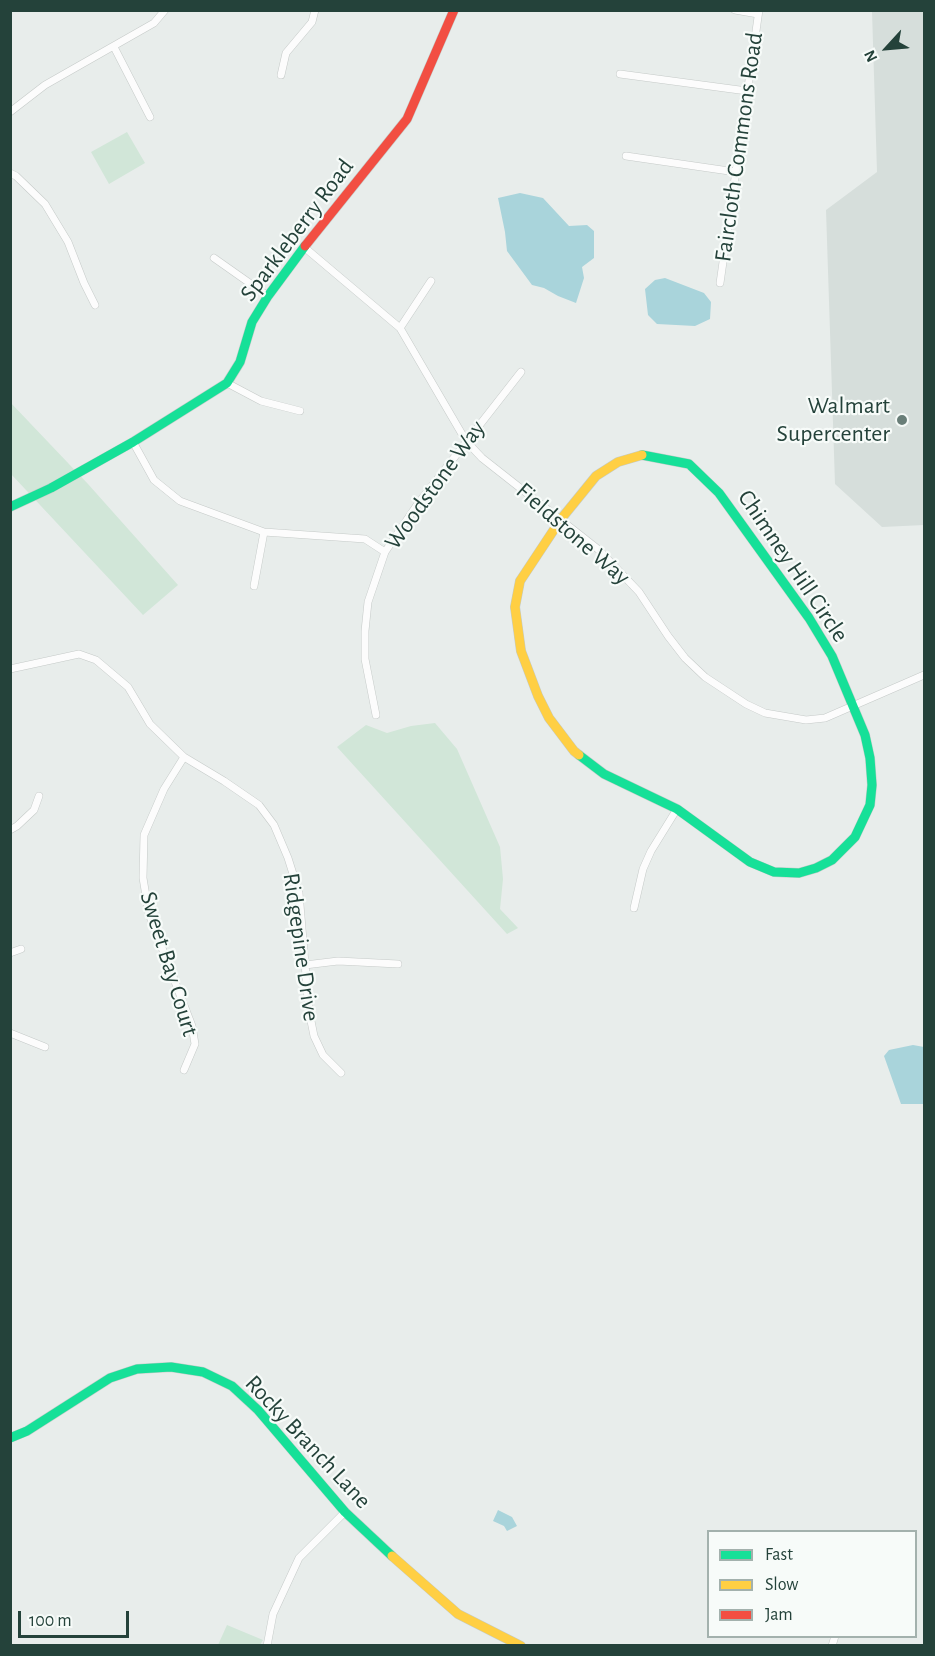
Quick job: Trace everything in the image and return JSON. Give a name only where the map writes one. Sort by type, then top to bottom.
[{"type":"street","points":[[10,112],[45,86],[154,23],[165,10]]},
{"type":"street","points":[[281,75],[286,53],[312,22],[315,10]]},
{"type":"street","name":"Sparkleberry Road","points":[[10,507],[51,488],[133,442],[227,383],[240,362],[252,322],[268,296],[304,247],[407,119],[454,10]]},
{"type":"street","points":[[735,10],[759,12]]},
{"type":"street","name":"Faircloth Commons Road","points":[[720,283],[759,12]]},
{"type":"street","points":[[114,47],[150,117]]},
{"type":"street","points":[[620,74],[747,92]]},
{"type":"street","points":[[626,156],[736,172]]},
{"type":"street","points":[[10,173],[45,204],[68,242],[95,305]]},
{"type":"street","name":"Fieldstone Way","points":[[304,247],[399,328],[466,441],[482,458],[599,550],[639,592],[685,658],[705,676],[746,704],[765,713],[807,720],[825,718],[924,675]]},
{"type":"street","points":[[213,258],[268,296]]},
{"type":"street","points":[[399,328],[431,281]]},
{"type":"street","name":"Woodstone Way","points":[[376,715],[365,659],[365,631],[368,602],[385,552],[417,505],[521,372]]},
{"type":"street","points":[[227,383],[261,401],[300,411]]},
{"type":"street","points":[[133,442],[154,480],[180,501],[264,532],[365,539],[385,552]]},
{"type":"street","name":"Chimney Hill Circle","points":[[642,455],[690,464],[719,492],[809,618],[832,656],[865,735],[872,785],[870,805],[855,837],[832,860],[799,873],[774,872],[750,862],[677,809],[604,774],[574,751],[549,718],[528,671],[521,651],[515,607],[519,581],[561,519],[596,476],[618,462],[642,455]]},
{"type":"street","points":[[254,586],[264,532]]},
{"type":"street","name":"Ridgepine Drive","points":[[10,669],[79,654],[96,660],[128,687],[150,723],[184,757],[259,805],[274,825],[299,893],[309,1011],[314,1036],[323,1055],[341,1073]]},
{"type":"street","name":"Sweet Bay Court","points":[[184,757],[164,789],[144,835],[143,878],[148,915],[192,1026],[195,1044],[184,1071]]},
{"type":"street","points":[[10,830],[34,810],[39,796]]},
{"type":"street","points":[[634,908],[643,869],[651,851],[677,809]]},
{"type":"street","points":[[10,952],[21,949]]},
{"type":"street","points":[[305,965],[339,960],[398,964]]},
{"type":"street","points":[[10,1033],[45,1047]]},
{"type":"street","name":"Rocky Branch Lane","points":[[10,1438],[27,1431],[110,1378],[137,1369],[171,1367],[203,1372],[232,1386],[258,1410],[345,1512],[379,1545],[458,1614],[515,1645]]},
{"type":"street","points":[[267,1646],[273,1614],[299,1558],[345,1512]]},
{"type":"shaded area","points":[[872,11],[924,11],[924,525],[882,527],[835,484],[826,210],[877,172]]},
{"type":"green space","points":[[127,132],[145,163],[109,184],[91,152]]},
{"type":"green space","points":[[10,402],[88,484],[178,585],[143,615],[11,474]]},
{"type":"green space","points":[[435,723],[457,749],[500,847],[503,879],[500,909],[518,928],[507,934],[337,747],[366,725],[387,733],[411,726]]},
{"type":"green space","points":[[227,1625],[263,1640],[260,1645],[218,1645]]},
{"type":"water","points":[[520,193],[543,198],[569,226],[587,225],[594,231],[594,258],[582,267],[584,278],[576,303],[532,285],[507,251],[498,198]]},
{"type":"water","points":[[665,278],[704,293],[711,302],[710,319],[695,326],[657,324],[648,315],[645,289],[655,280]]},
{"type":"water","points":[[913,1045],[924,1047],[924,1104],[901,1104],[884,1056],[889,1050]]},
{"type":"water","points":[[498,1510],[512,1517],[517,1526],[507,1531],[504,1526],[493,1521]]},
{"type":"traffic: fast","points":[[10,507],[51,488],[133,442],[227,383],[240,362],[252,322],[305,246]]},
{"type":"traffic: fast","points":[[579,755],[604,774],[677,809],[750,862],[774,872],[799,873],[832,860],[855,837],[870,805],[872,785],[865,735],[832,656],[809,618],[719,493],[689,464],[642,455]]},
{"type":"traffic: fast","points":[[10,1438],[27,1431],[110,1378],[137,1369],[171,1367],[203,1372],[232,1386],[258,1410],[345,1512],[392,1556]]},
{"type":"traffic: slow","points":[[579,755],[549,718],[521,651],[515,607],[520,581],[561,519],[596,476],[618,462],[642,455]]},
{"type":"traffic: slow","points":[[392,1556],[458,1614],[521,1646]]},
{"type":"traffic: jam","points":[[305,246],[407,119],[454,10]]},
{"type":"place","name":"Walmart Supercenter","points":[[902,420]]}]
